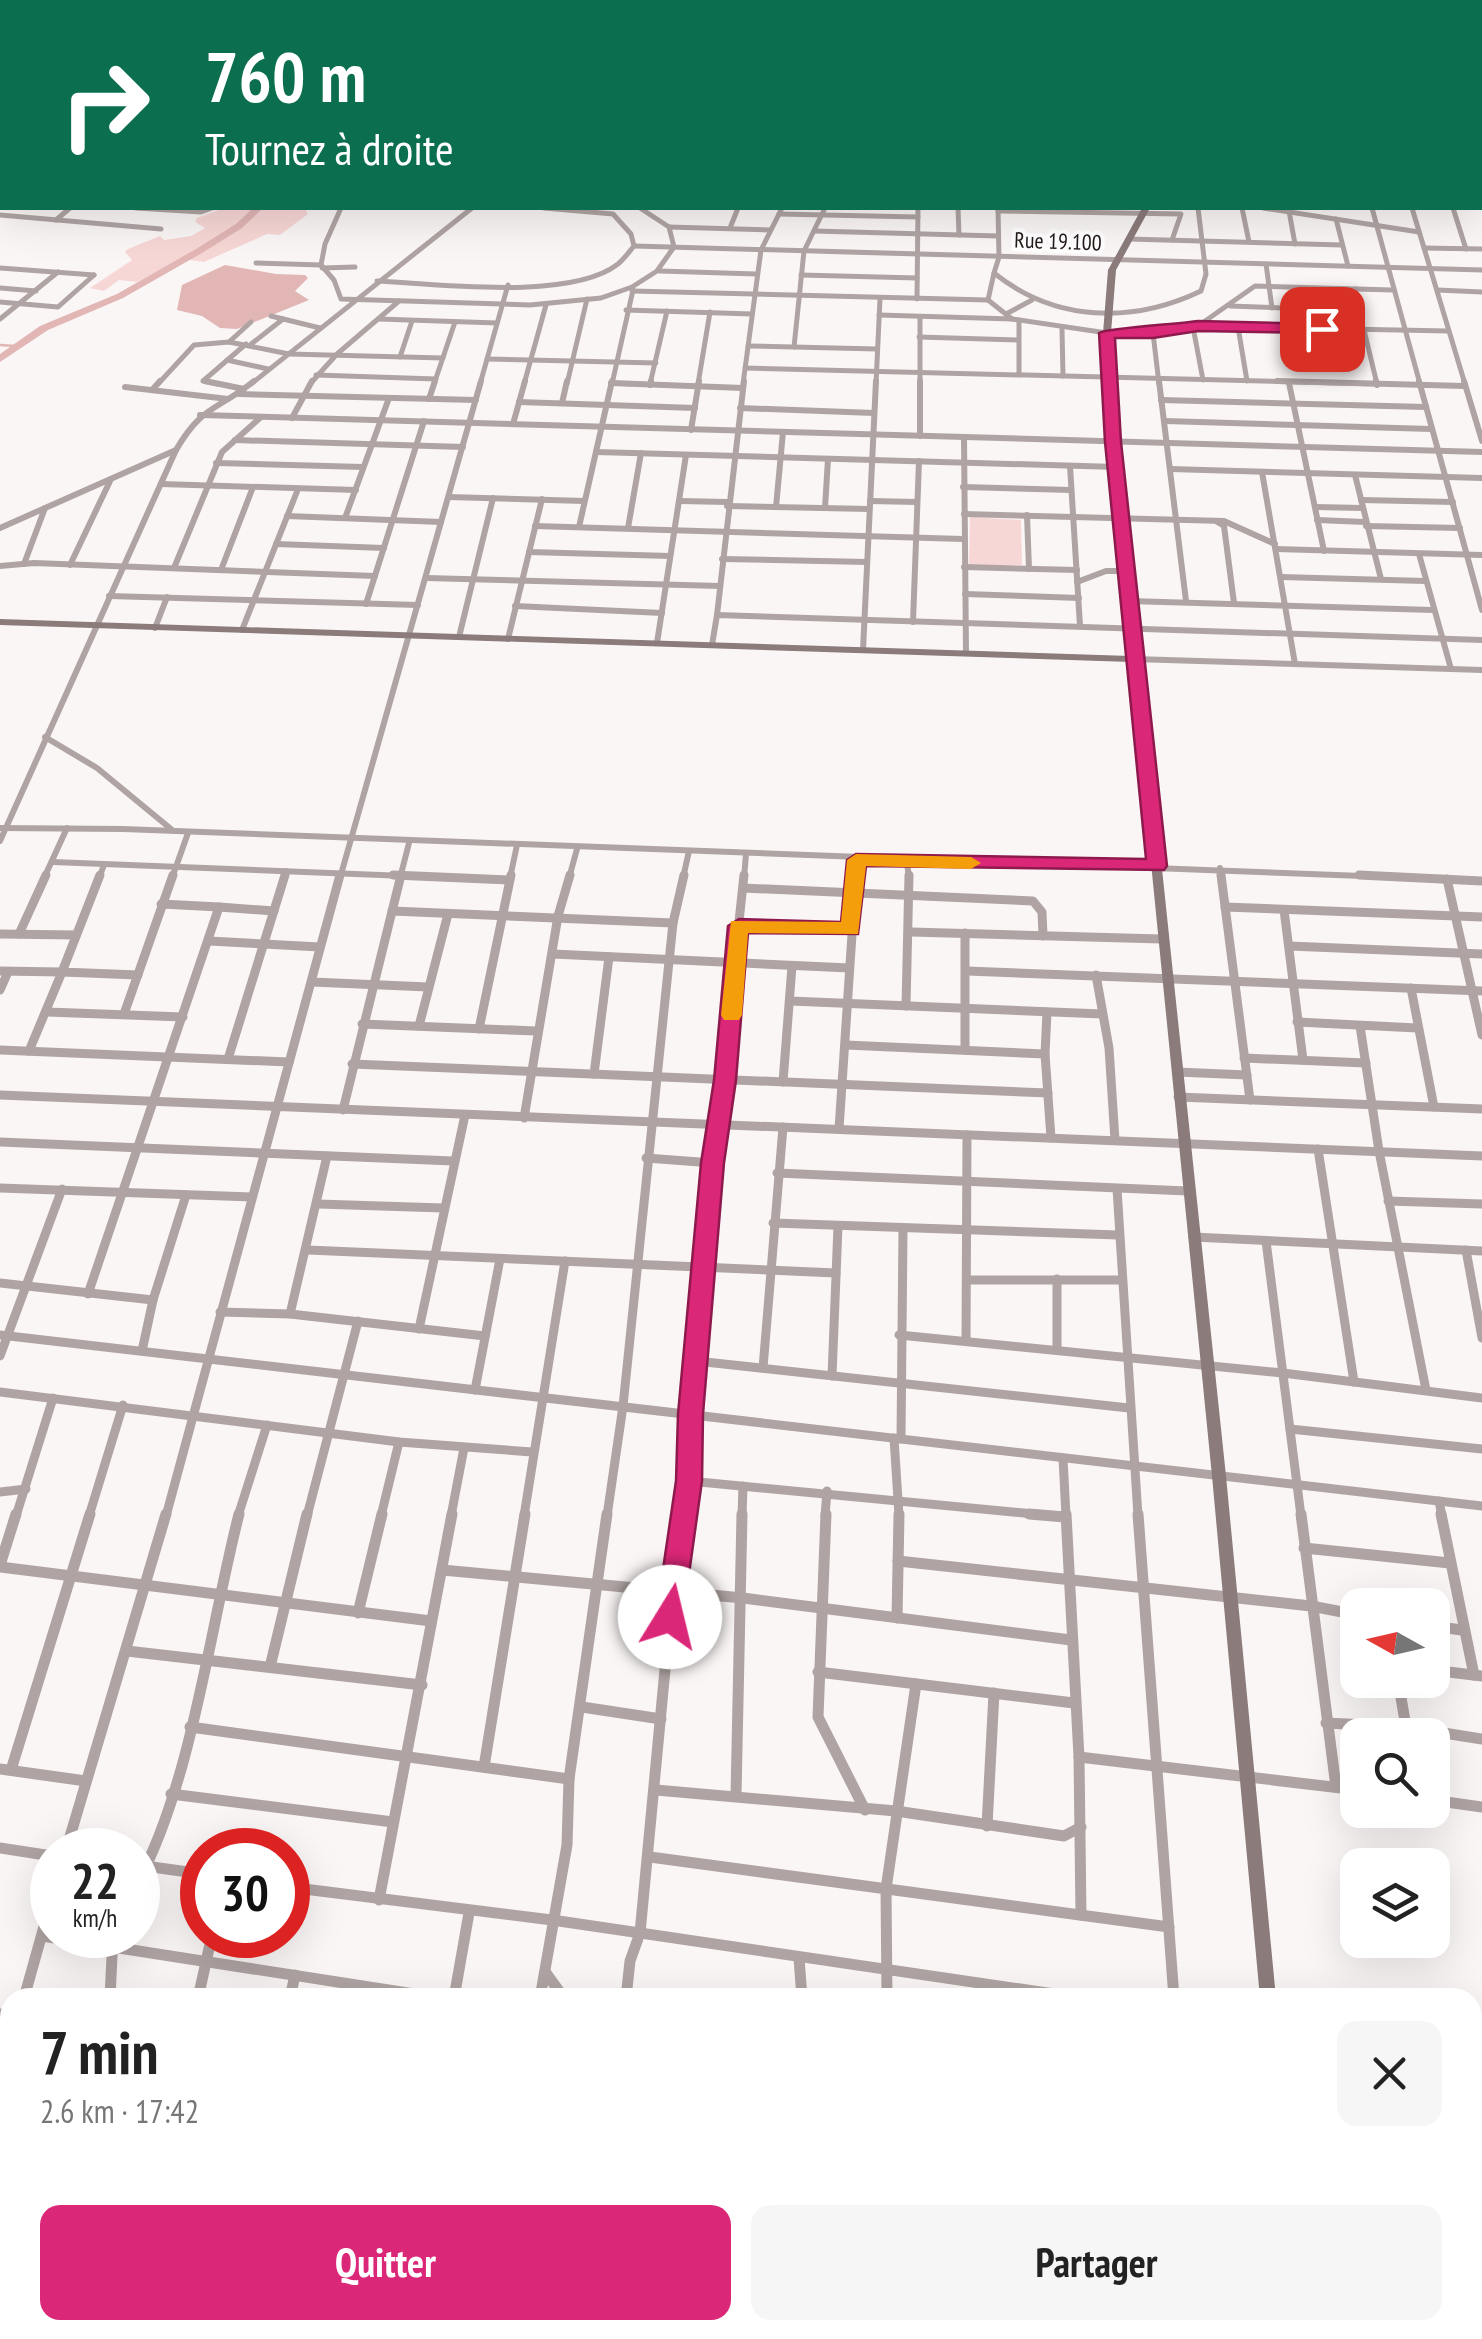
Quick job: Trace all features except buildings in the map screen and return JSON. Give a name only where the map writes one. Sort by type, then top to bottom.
[{"type":"street","points":[[56,220],[68,210]]},
{"type":"street","points":[[178,210],[206,210]]},
{"type":"street","points":[[321,267],[328,236],[340,210]]},
{"type":"street","points":[[0,841],[160,484],[176,450],[200,415],[238,394],[469,210]]},
{"type":"street","points":[[377,282],[542,286],[588,279],[622,262],[634,246],[630,234],[613,214],[567,210]]},
{"type":"street","points":[[643,210],[669,226],[770,230]]},
{"type":"street","points":[[730,228],[737,210]]},
{"type":"street","points":[[917,299],[918,210]]},
{"type":"street","points":[[958,210],[959,234]]},
{"type":"street","points":[[988,300],[999,256],[998,210]]},
{"type":"street","points":[[1037,210],[1182,215],[1172,240]]},
{"type":"street","points":[[994,273],[1032,300],[1108,313],[1154,310],[1193,296],[1204,286],[1198,210]]},
{"type":"street","points":[[1242,210],[1249,242]]},
{"type":"street","points":[[1276,210],[1420,232]]},
{"type":"street","points":[[1373,210],[1482,610]]},
{"type":"street","points":[[1413,210],[1482,441]]},
{"type":"street","points":[[1454,210],[1466,249]]},
{"type":"street","points":[[712,645],[756,274],[770,230],[780,211],[918,217]]},
{"type":"street","points":[[794,348],[804,251],[823,211]]},
{"type":"street","points":[[1145,211],[1116,260],[1108,313],[1113,442],[1267,1988]]},
{"type":"street","points":[[1289,212],[1295,244]]},
{"type":"street","points":[[0,215],[161,228]]},
{"type":"street","points":[[1336,219],[1348,266]]},
{"type":"street","points":[[579,527],[626,310],[633,289],[660,271],[674,247],[669,226]]},
{"type":"street","points":[[814,230],[998,236]]},
{"type":"street","points":[[1128,239],[1342,245]]},
{"type":"street","name":"Rue 19.100","points":[[634,246],[1482,270]]},
{"type":"street","points":[[1424,248],[1482,249]]},
{"type":"street","points":[[256,263],[355,268]]},
{"type":"street","points":[[1266,264],[1272,308]]},
{"type":"street","points":[[321,267],[334,280],[341,299],[353,300],[546,305],[633,289],[988,300],[1012,318],[1018,375]]},
{"type":"street","points":[[0,268],[94,275],[58,307],[0,302]]},
{"type":"street","points":[[660,271],[756,274]]},
{"type":"street","points":[[0,319],[58,272]]},
{"type":"street","points":[[800,275],[917,278]]},
{"type":"street","points":[[72,1828],[146,1586],[320,946],[508,285]]},
{"type":"street","points":[[1195,326],[1230,306],[1249,288],[1271,285],[1392,290]]},
{"type":"street","points":[[0,288],[36,291]]},
{"type":"street","points":[[1322,329],[1356,288]]},
{"type":"street","points":[[1437,290],[1480,292],[1482,301]]},
{"type":"street","points":[[562,404],[588,299]]},
{"type":"street","points":[[862,650],[880,299]]},
{"type":"street","points":[[1012,318],[1032,300]]},
{"type":"street","points":[[292,418],[299,396],[316,375],[400,301]]},
{"type":"street","points":[[429,399],[443,358],[453,302]]},
{"type":"street","points":[[513,424],[546,305]]},
{"type":"street","points":[[1230,306],[1337,310]]},
{"type":"street","points":[[626,310],[752,314]]},
{"type":"street","points":[[650,385],[667,311]]},
{"type":"street","points":[[691,430],[710,312]]},
{"type":"street","points":[[879,315],[1012,318],[1062,330],[1107,333],[1153,333],[1195,326],[1448,331]]},
{"type":"street","points":[[271,316],[320,328]]},
{"type":"street","points":[[920,317],[920,436]]},
{"type":"street","points":[[238,394],[203,382],[283,319]]},
{"type":"street","points":[[378,320],[498,323]]},
{"type":"street","points":[[400,357],[412,321]]},
{"type":"street","points":[[229,342],[250,322]]},
{"type":"street","points":[[1195,326],[1203,380]]},
{"type":"street","points":[[1238,327],[1247,381]]},
{"type":"street","points":[[1062,330],[1063,376]]},
{"type":"street","points":[[1364,330],[1377,384]]},
{"type":"street","points":[[1153,333],[1186,602]]},
{"type":"street","points":[[919,337],[1016,340]]},
{"type":"street","points":[[152,390],[194,345],[229,342],[288,354],[443,358]]},
{"type":"street","points":[[748,346],[877,349]]},
{"type":"street","points":[[487,359],[656,363]]},
{"type":"street","points":[[227,360],[268,369]]},
{"type":"street","points":[[745,368],[1464,386]]},
{"type":"street","points":[[316,375],[436,379]]},
{"type":"street","points":[[1289,382],[1324,551]]},
{"type":"street","points":[[611,383],[742,388]]},
{"type":"street","points":[[124,387],[476,400]]},
{"type":"street","points":[[251,416],[260,395]]},
{"type":"street","points":[[345,518],[389,398]]},
{"type":"street","points":[[1161,400],[1426,408]]},
{"type":"street","points":[[519,402],[694,408]]},
{"type":"street","points":[[740,408],[874,413]]},
{"type":"street","points":[[200,415],[1482,452]]},
{"type":"street","points":[[174,568],[216,463],[261,417]]},
{"type":"street","points":[[1165,421],[1432,430]]},
{"type":"street","points":[[366,604],[424,422]]},
{"type":"street","points":[[776,508],[783,432]]},
{"type":"street","points":[[964,438],[966,653]]},
{"type":"street","points":[[235,440],[462,447]]},
{"type":"street","points":[[0,528],[176,450]]},
{"type":"street","points":[[596,452],[1116,467]]},
{"type":"street","points":[[628,528],[641,453]]},
{"type":"street","points":[[657,644],[686,454]]},
{"type":"street","points":[[825,508],[828,459]]},
{"type":"street","points":[[913,622],[919,462]]},
{"type":"street","points":[[216,463],[364,468]]},
{"type":"street","points":[[1070,466],[1080,626]]},
{"type":"street","points":[[1170,469],[1482,478]]},
{"type":"street","points":[[1262,472],[1295,664]]},
{"type":"street","points":[[1356,475],[1382,580]]},
{"type":"street","points":[[70,565],[111,480]]},
{"type":"street","points":[[160,484],[356,490]]},
{"type":"street","points":[[220,570],[254,487]]},
{"type":"street","points":[[963,487],[1071,490]]},
{"type":"street","points":[[242,630],[298,488]]},
{"type":"street","points":[[448,496],[584,500]]},
{"type":"street","points":[[458,637],[493,498]]},
{"type":"street","points":[[508,639],[542,499]]},
{"type":"street","points":[[680,500],[776,508],[917,502]]},
{"type":"street","points":[[1314,507],[1453,502]]},
{"type":"street","points":[[24,564],[45,508]]},
{"type":"street","points":[[964,514],[1227,521],[1275,547],[1482,556]]},
{"type":"street","points":[[1027,515],[1028,568]]},
{"type":"street","points":[[287,516],[442,522]]},
{"type":"street","points":[[1213,520],[1224,526],[1234,603]]},
{"type":"street","points":[[1318,520],[1460,528]]},
{"type":"street","points":[[535,526],[963,539]]},
{"type":"street","points":[[276,544],[384,548]]},
{"type":"street","points":[[529,552],[670,556]]},
{"type":"street","points":[[1419,554],[1451,669]]},
{"type":"street","points":[[722,559],[867,562]]},
{"type":"street","points":[[0,566],[123,566],[375,576]]},
{"type":"street","points":[[964,567],[1077,570]]},
{"type":"street","points":[[1078,582],[1106,571],[1126,571]]},
{"type":"street","points":[[1281,577],[1426,581]]},
{"type":"street","points":[[426,578],[720,586]]},
{"type":"street","points":[[965,594],[1079,598]]},
{"type":"street","points":[[109,596],[418,605]]},
{"type":"street","points":[[155,628],[168,597]]},
{"type":"street","points":[[1129,601],[1433,610]]},
{"type":"street","points":[[516,606],[662,613]]},
{"type":"street","points":[[716,615],[1482,640]]},
{"type":"street","points":[[0,622],[1482,670]]},
{"type":"street","points":[[45,738],[97,768],[173,831]]},
{"type":"street","points":[[3,828],[173,831],[576,850],[599,846],[907,862],[1220,868],[1482,881]]},
{"type":"street","points":[[20,934],[67,828]]},
{"type":"street","points":[[124,1014],[188,833]]},
{"type":"street","points":[[343,1110],[409,843]]},
{"type":"street","points":[[480,1029],[517,845]]},
{"type":"street","points":[[524,1118],[558,916],[576,850]]},
{"type":"street","points":[[542,1988],[567,1846],[569,1779],[623,1406],[673,923],[689,851]]},
{"type":"street","points":[[627,1988],[630,1961],[640,1932],[650,1856],[674,1592],[689,1481],[691,1414],[713,1163],[725,1080],[746,854]]},
{"type":"street","points":[[839,1130],[856,860]]},
{"type":"street","points":[[54,862],[509,880]]},
{"type":"street","points":[[906,1006],[911,894],[907,862]]},
{"type":"street","points":[[30,1050],[104,866]]},
{"type":"street","points":[[1220,868],[1250,1100]]},
{"type":"street","points":[[228,1059],[286,872]]},
{"type":"street","points":[[1447,879],[1476,990],[1482,1035]]},
{"type":"street","points":[[743,888],[1032,901],[1041,908],[1043,936]]},
{"type":"street","points":[[161,904],[274,911]]},
{"type":"street","points":[[1224,906],[1482,918]]},
{"type":"street","points":[[88,1294],[219,908]]},
{"type":"street","points":[[1284,910],[1303,1060]]},
{"type":"street","points":[[392,911],[673,923]]},
{"type":"street","points":[[419,1026],[448,914]]},
{"type":"street","points":[[739,926],[851,929]]},
{"type":"street","points":[[910,932],[1162,940]]},
{"type":"street","points":[[0,934],[76,935]]},
{"type":"street","points":[[965,934],[965,1050]]},
{"type":"street","points":[[209,941],[320,946]]},
{"type":"street","points":[[1289,946],[1482,954]]},
{"type":"street","points":[[553,954],[849,968]]},
{"type":"street","points":[[594,1074],[609,957]]},
{"type":"street","points":[[783,1082],[792,966]]},
{"type":"street","points":[[967,971],[1476,990]]},
{"type":"street","points":[[0,990],[4,972],[138,975]]},
{"type":"street","points":[[1096,975],[1109,1048],[1116,1140]]},
{"type":"street","points":[[312,982],[428,987]]},
{"type":"street","points":[[1411,988],[1434,1107]]},
{"type":"street","points":[[790,1001],[1102,1014]]},
{"type":"street","points":[[47,1012],[183,1018]]},
{"type":"street","points":[[1047,1012],[1051,1138]]},
{"type":"street","points":[[1297,1022],[1417,1028]]},
{"type":"street","points":[[362,1024],[536,1031]]},
{"type":"street","points":[[1360,1026],[1388,1201],[1426,1390]]},
{"type":"street","points":[[846,1044],[1046,1054]]},
{"type":"street","points":[[0,1050],[288,1062]]},
{"type":"street","points":[[1244,1058],[1366,1063]]},
{"type":"street","points":[[352,1064],[1048,1093]]},
{"type":"street","points":[[1176,1072],[1247,1075]]},
{"type":"street","points":[[0,1094],[1482,1156]]},
{"type":"street","points":[[1178,1097],[1482,1110]]},
{"type":"street","points":[[419,1329],[465,1115]]},
{"type":"street","points":[[763,1368],[783,1128]]},
{"type":"street","points":[[966,1340],[967,1136]]},
{"type":"street","points":[[0,1142],[454,1161]]},
{"type":"street","points":[[1318,1149],[1354,1382]]},
{"type":"street","points":[[290,1314],[327,1156]]},
{"type":"street","points":[[646,1158],[713,1163]]},
{"type":"street","points":[[777,1173],[1187,1191]]},
{"type":"street","points":[[0,1188],[252,1197]]},
{"type":"street","points":[[0,1356],[2,1335],[26,1286],[62,1189]]},
{"type":"street","points":[[1117,1189],[1129,1408],[1173,1988]]},
{"type":"street","points":[[142,1352],[153,1300],[186,1195]]},
{"type":"street","points":[[1388,1201],[1482,1204]]},
{"type":"street","points":[[318,1204],[444,1208]]},
{"type":"street","points":[[773,1223],[1118,1236]]},
{"type":"street","points":[[832,1376],[838,1226]]},
{"type":"street","points":[[897,1618],[903,1229]]},
{"type":"street","points":[[1193,1237],[1482,1251]]},
{"type":"street","points":[[1266,1241],[1336,1787]]},
{"type":"street","points":[[308,1250],[836,1272]]},
{"type":"street","points":[[1466,1250],[1478,1299],[1482,1338]]},
{"type":"street","points":[[474,1390],[500,1258]]},
{"type":"street","points":[[484,1767],[518,1574],[532,1452],[565,1262]]},
{"type":"street","points":[[1057,1279],[1057,1350]]},
{"type":"street","points":[[967,1280],[1120,1280]]},
{"type":"street","points":[[0,1283],[153,1300]]},
{"type":"street","points":[[220,1312],[290,1314],[485,1336]]},
{"type":"street","points":[[270,1667],[326,1432],[358,1321]]},
{"type":"street","points":[[2,1335],[1482,1506]]},
{"type":"street","points":[[899,1335],[1283,1373],[1482,1398]]},
{"type":"street","points":[[696,1361],[1129,1408]]},
{"type":"street","points":[[0,1392],[399,1442],[532,1452]]},
{"type":"street","points":[[53,1398],[0,1566],[69,1578],[432,1621]]},
{"type":"street","points":[[86,1782],[5,1769],[122,1405]]},
{"type":"street","points":[[157,1828],[190,1727],[218,1596],[266,1425]]},
{"type":"street","points":[[1290,1429],[1482,1450]]},
{"type":"street","points":[[358,1613],[399,1442]]},
{"type":"street","points":[[379,1900],[464,1448]]},
{"type":"street","points":[[1063,1458],[1079,1757],[1081,1916]]},
{"type":"street","points":[[689,1481],[827,1491],[1065,1517]]},
{"type":"street","points":[[736,1795],[744,1486]]},
{"type":"street","points":[[0,1492],[26,1489]]},
{"type":"street","points":[[827,1491],[818,1672],[820,1723],[864,1810]]},
{"type":"street","points":[[1440,1501],[1462,1630],[1478,1675],[1450,1672]]},
{"type":"street","points":[[1304,1548],[1450,1563]]},
{"type":"street","points":[[898,1560],[1340,1612]]},
{"type":"street","points":[[442,1570],[518,1574],[742,1598],[1071,1640]]},
{"type":"street","points":[[1450,1628],[1462,1630]]},
{"type":"street","points":[[127,1651],[422,1685]]},
{"type":"street","points":[[818,1672],[1074,1703]]},
{"type":"street","points":[[887,1988],[886,1889],[916,1684]]},
{"type":"street","points":[[988,1826],[994,1693]]},
{"type":"street","points":[[582,1707],[661,1719]]},
{"type":"street","points":[[1326,1723],[1340,1724]]},
{"type":"street","points":[[190,1727],[409,1754],[569,1779]]},
{"type":"street","points":[[1450,1734],[1482,1739]]},
{"type":"street","points":[[1079,1757],[1340,1788]]},
{"type":"street","points":[[656,1790],[896,1811],[1064,1836],[1081,1827]]},
{"type":"street","points":[[171,1794],[393,1822]]},
{"type":"street","points":[[1450,1803],[1482,1807]]},
{"type":"street","points":[[0,1848],[30,1853]]},
{"type":"street","points":[[650,1856],[1169,1928]]},
{"type":"street","points":[[310,1891],[640,1932],[978,1988]]},
{"type":"street","points":[[456,1988],[469,1913]]},
{"type":"street","points":[[160,1952],[348,1988]]},
{"type":"street","points":[[27,1988],[36,1958]]},
{"type":"street","points":[[110,1988],[111,1958]]},
{"type":"street","points":[[200,1988],[206,1958]]},
{"type":"street","points":[[799,1958],[801,1988]]},
{"type":"street","points":[[546,1973],[557,1988]]},
{"type":"street","points":[[292,1988],[295,1975]]},
{"type":"shaded area","points":[[219,210],[306,210],[308,214],[280,235],[267,234],[204,262],[182,259],[137,282],[119,280],[104,291],[90,288],[132,260],[125,252],[128,249],[160,236],[164,240],[191,236],[205,228],[195,222]]},
{"type":"shaded area","points":[[225,265],[305,275],[308,278],[295,291],[309,300],[237,329],[220,328],[202,316],[177,310],[182,285]]},
{"type":"shaded area","points":[[970,517],[1021,520],[1022,565],[969,565]]},
{"type":"waterway","points":[[0,359],[44,328],[120,296],[199,251],[239,226],[256,210]]},
{"type":"waterway","points":[[0,345],[16,346]]},
{"type":"slow traffic","points":[[731,1015],[739,926],[851,929],[856,860],[971,863]]},
{"type":"route","points":[[670,1617],[689,1481],[691,1414],[713,1163],[739,926],[851,929],[856,860],[1157,866],[1113,442],[1107,333],[1153,333],[1198,326],[1322,329]]}]
